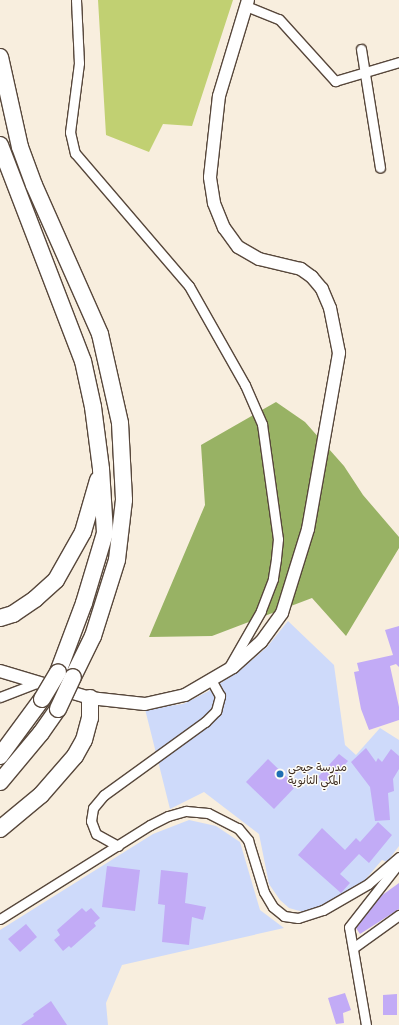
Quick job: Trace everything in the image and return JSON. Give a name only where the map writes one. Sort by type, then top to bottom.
[{"type":"highway","points":[[0,57],[20,147],[34,185],[100,334],[120,423],[124,500],[117,560],[93,636],[66,675],[42,699],[0,756]]},
{"type":"highway","points":[[0,145],[83,361],[93,407],[101,469],[105,533],[84,603],[58,708],[42,733],[0,782]]},
{"type":"highway","points":[[0,618],[13,614],[35,599],[60,574],[83,532],[101,469]]},
{"type":"highway","points":[[0,829],[51,785],[75,756],[84,740],[90,718],[90,698]]},
{"type":"main road","points":[[0,671],[90,698],[145,704],[185,695],[227,670],[261,642],[282,613],[308,529],[339,353],[330,308],[322,289],[312,277],[301,269],[259,259],[238,247],[224,228],[214,203],[210,177],[219,96],[247,3]]},
{"type":"street","points":[[76,0],[79,63],[70,132],[75,153],[189,286],[245,385],[262,424],[278,539],[276,559],[273,579],[262,611],[227,670]]},
{"type":"street","points":[[247,3],[279,19],[334,81],[399,62]]},
{"type":"street","points":[[361,49],[380,167]]},
{"type":"street","points":[[118,846],[96,834],[91,821],[93,808],[104,795],[206,722],[216,711],[220,696],[211,680]]},
{"type":"street","points":[[0,697],[36,683]]},
{"type":"street","points":[[0,919],[168,816],[186,811],[208,813],[224,819],[238,828],[248,840],[264,892],[273,907],[284,916],[298,918],[323,910],[368,884],[399,857]]},
{"type":"street","points":[[366,1025],[349,927],[399,863]]},
{"type":"street","points":[[352,948],[399,915]]},
{"type":"shaded area","name":"مدرسة حيحي المكي الثانوية","points":[[288,621],[334,665],[345,745],[356,755],[380,728],[399,740],[399,846],[387,862],[382,860],[364,881],[317,909],[303,912],[289,908],[280,900],[269,884],[259,834],[204,792],[170,809],[145,709],[183,704],[207,692],[239,671],[267,647]]},
{"type":"shaded area","points":[[189,820],[216,826],[240,842],[260,910],[284,928],[122,965],[106,1003],[108,1025],[0,1025],[0,930],[153,834]]},
{"type":"green space","points":[[98,0],[233,0],[192,126],[163,124],[149,152],[106,135]]},
{"type":"green space","points":[[276,402],[305,422],[344,466],[363,495],[399,537],[399,548],[346,636],[312,598],[212,636],[149,637],[205,505],[201,445]]},
{"type":"building","points":[[399,626],[399,667],[396,664],[390,666],[399,707],[399,720],[369,730],[361,709],[354,672],[359,671],[357,663],[393,655],[385,630]]},
{"type":"building","points":[[366,748],[376,762],[378,758],[382,762],[391,749],[399,756],[399,769],[393,779],[394,791],[388,793],[390,820],[375,821],[370,787],[351,762]]},
{"type":"building","points":[[339,754],[348,761],[327,785],[318,777]]},
{"type":"building","points":[[268,759],[296,786],[274,809],[246,782]]},
{"type":"building","points":[[378,822],[392,835],[369,863],[359,854],[340,874],[350,883],[341,893],[298,855],[322,828],[345,850],[356,838],[360,842]]},
{"type":"building","points":[[107,866],[140,870],[135,911],[102,907]]},
{"type":"building","points":[[161,870],[188,873],[185,903],[206,907],[203,920],[192,917],[189,945],[162,942],[165,905],[158,904]]},
{"type":"building","points":[[399,883],[399,909],[360,934],[356,928],[381,896]]},
{"type":"building","points":[[82,908],[86,912],[91,908],[100,918],[94,923],[96,926],[71,948],[69,946],[63,951],[54,940],[60,935],[57,930]]},
{"type":"building","points":[[26,924],[37,937],[20,952],[8,939]]},
{"type":"building","points":[[345,993],[351,1010],[343,1013],[344,1023],[336,1024],[328,998]]},
{"type":"building","points":[[397,994],[397,1015],[383,1015],[383,995]]},
{"type":"building","points":[[51,1001],[67,1025],[21,1025],[34,1016],[33,1014]]},
{"type":"place","name":"مدرسة حيحي المكي الثانوية","points":[[280,774]]}]
